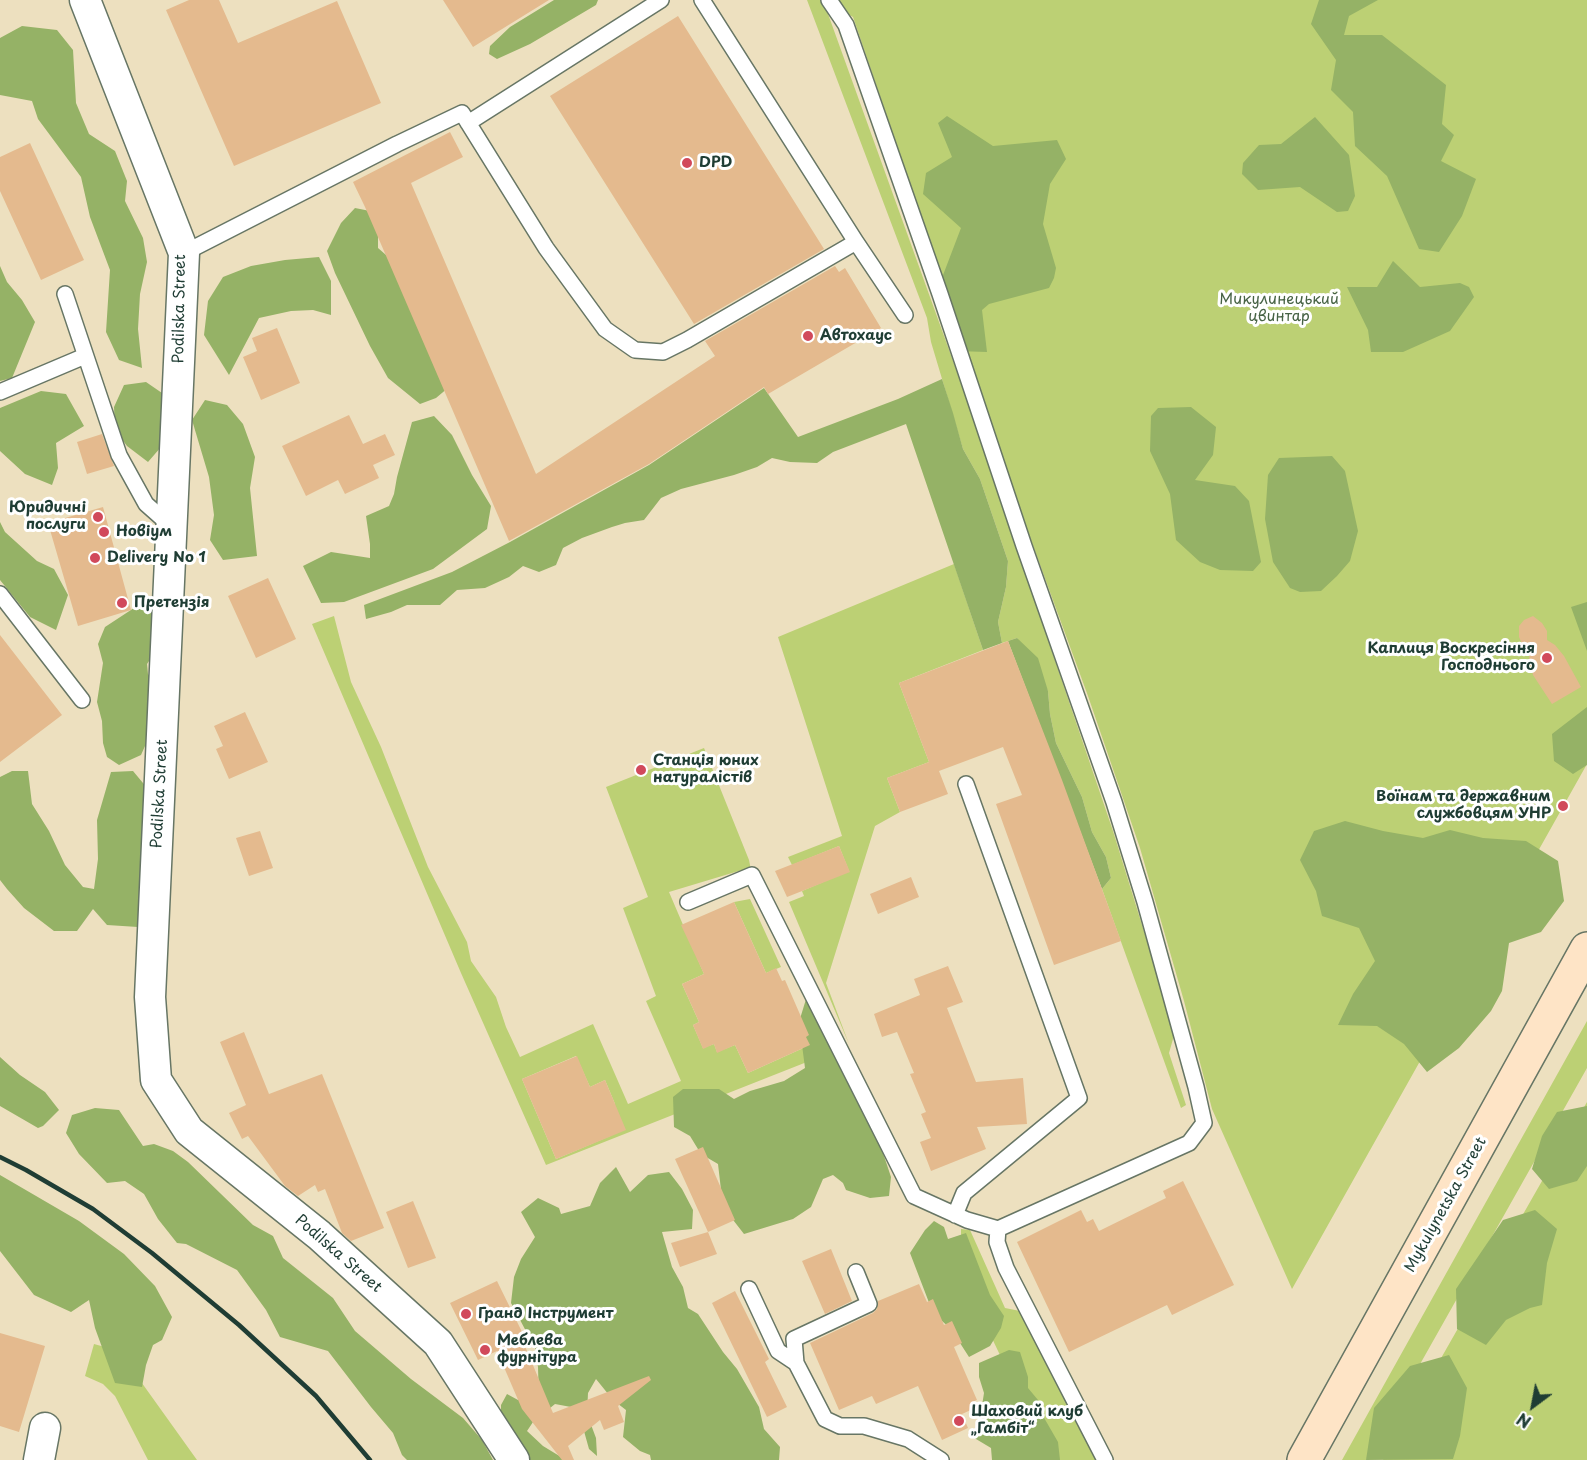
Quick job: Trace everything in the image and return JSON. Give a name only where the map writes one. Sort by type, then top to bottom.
[{"type":"main road","name":"Mykulynetska Street","points":[[1304,1460],[1587,949]]},
{"type":"street","name":"Podilska Street","points":[[86,0],[184,253],[150,997],[156,1080],[189,1131],[319,1235],[438,1343],[514,1460]]},
{"type":"street","points":[[39,1460],[45,1428]]},
{"type":"lane","points":[[468,123],[661,0]]},
{"type":"lane","points":[[702,0],[905,315]]},
{"type":"lane","points":[[688,902],[752,875],[914,1196],[955,1215],[998,1229],[1190,1143],[1204,1123],[1145,902],[1114,802],[846,25],[829,0]]},
{"type":"lane","points":[[184,253],[462,113],[553,257],[605,329],[635,350],[663,352],[856,242]]},
{"type":"lane","points":[[65,294],[119,455],[146,504],[172,527]]},
{"type":"lane","points":[[0,392],[85,356]]},
{"type":"lane","points":[[0,594],[82,700]]},
{"type":"lane","points":[[955,1215],[964,1193],[1079,1098],[966,784]]},
{"type":"lane","points":[[998,1229],[997,1242],[1006,1268],[1105,1460]]},
{"type":"lane","points":[[856,1272],[869,1304],[794,1340],[796,1364],[825,1419],[840,1426],[864,1426],[908,1438],[941,1460]]},
{"type":"lane","points":[[749,1289],[778,1351],[796,1364]]},
{"type":"green space","points":[[554,0],[598,0],[596,5],[530,44],[497,59],[489,54],[490,46],[510,27]]},
{"type":"green space","points":[[807,0],[823,0],[957,372],[1113,831],[1175,1032],[1169,1053],[1186,1105],[1181,1108],[1102,889],[1111,878],[1106,857],[1092,832],[1082,797],[1056,743],[1048,691],[1017,638],[1002,643],[998,622],[1006,587],[1008,561],[980,479],[963,449],[931,342],[927,318]]},
{"type":"green space","name":"Микулинецький цвинтар","points":[[835,0],[1587,0],[1587,764],[1292,1289],[1212,1109],[1140,848],[1088,696],[1005,469],[853,17],[838,9]]},
{"type":"green space","points":[[1319,0],[1378,0],[1349,16],[1344,35],[1382,35],[1446,85],[1442,124],[1454,135],[1441,161],[1476,179],[1462,216],[1439,252],[1419,249],[1387,176],[1355,146],[1353,112],[1331,90],[1336,60],[1311,24]]},
{"type":"green space","points":[[22,26],[57,30],[73,50],[76,103],[89,134],[115,151],[127,181],[125,201],[143,238],[147,262],[140,294],[138,329],[142,368],[119,360],[106,332],[110,270],[90,217],[81,177],[38,119],[32,101],[0,95],[0,38]]},
{"type":"green space","points":[[947,116],[993,146],[1057,140],[1066,159],[1050,184],[1043,224],[1056,268],[1054,278],[1049,288],[989,304],[982,310],[987,352],[957,351],[940,283],[961,228],[923,194],[926,173],[952,157],[938,123]]},
{"type":"green space","points":[[1315,117],[1349,155],[1355,196],[1348,211],[1337,212],[1300,187],[1258,190],[1242,174],[1243,163],[1259,145],[1281,144]]},
{"type":"green space","points":[[355,208],[380,213],[378,248],[401,268],[455,382],[436,398],[420,404],[388,378],[335,273],[327,251],[341,223]]},
{"type":"green space","points":[[319,257],[331,281],[331,315],[313,310],[291,311],[259,318],[229,375],[204,335],[208,301],[223,277],[251,266]]},
{"type":"green space","points":[[1393,261],[1420,287],[1460,283],[1469,287],[1474,297],[1450,331],[1403,352],[1371,352],[1368,330],[1347,287],[1377,287]]},
{"type":"green space","points":[[0,266],[7,282],[22,300],[35,322],[12,378],[0,381]]},
{"type":"green space","points":[[942,379],[963,449],[980,479],[1008,561],[1006,587],[998,622],[1002,643],[983,650],[906,424],[833,452],[817,463],[790,462],[772,458],[757,467],[734,475],[681,489],[661,498],[644,520],[612,527],[563,548],[556,565],[539,572],[523,566],[509,577],[485,588],[457,590],[440,605],[407,605],[366,619],[364,605],[452,572],[510,542],[649,465],[764,388],[798,437],[898,399]]},
{"type":"green space","points":[[146,382],[162,393],[164,419],[161,447],[148,462],[127,446],[115,430],[114,407],[124,385]]},
{"type":"green space","points":[[41,391],[66,394],[84,426],[56,443],[58,468],[52,485],[25,474],[0,451],[0,408]]},
{"type":"green space","points":[[205,400],[227,405],[243,424],[255,457],[250,488],[257,556],[223,560],[210,540],[214,515],[209,477],[192,420]]},
{"type":"green space","points":[[1191,407],[1216,427],[1213,455],[1195,480],[1235,486],[1249,501],[1261,562],[1253,571],[1220,570],[1200,562],[1176,540],[1170,494],[1150,451],[1151,416],[1158,408]]},
{"type":"green space","points":[[434,416],[452,435],[491,506],[487,529],[433,569],[344,602],[321,603],[303,566],[331,552],[370,558],[366,516],[389,506],[412,422]]},
{"type":"green space","points":[[1332,456],[1345,471],[1358,531],[1350,561],[1337,576],[1321,591],[1300,592],[1290,588],[1273,562],[1265,519],[1268,475],[1279,458]]},
{"type":"green space","points":[[0,522],[5,532],[37,561],[54,569],[68,595],[56,630],[30,617],[0,580]]},
{"type":"green space","points":[[954,564],[983,650],[899,683],[929,762],[887,778],[900,812],[875,826],[826,983],[849,1044],[789,902],[804,896],[802,891],[849,871],[839,846],[792,865],[788,857],[842,836],[778,637]]},
{"type":"green space","points":[[1587,602],[1587,651],[1571,607]]},
{"type":"green space","points":[[149,604],[156,621],[153,655],[147,664],[148,674],[157,688],[149,737],[141,755],[119,765],[107,757],[103,743],[102,721],[97,702],[103,663],[98,644],[105,627],[137,606]]},
{"type":"green space","points":[[334,616],[351,682],[381,747],[428,867],[467,942],[471,961],[496,997],[506,1027],[520,1057],[593,1024],[628,1104],[681,1081],[646,1001],[656,996],[623,908],[648,897],[606,787],[704,748],[749,860],[752,875],[742,870],[669,892],[704,974],[682,984],[699,1022],[693,1025],[703,1048],[714,1044],[717,1052],[735,1045],[748,1073],[810,1045],[817,1058],[546,1165],[312,624]],"holes":[[[576,1056],[590,1087],[605,1080],[615,1104],[610,1136],[556,1159],[522,1079]]]},
{"type":"green space","points":[[1017,638],[1038,658],[1048,691],[1056,743],[1082,797],[1092,832],[1106,857],[1111,878],[1102,889],[1008,641]]},
{"type":"green space","points":[[1587,707],[1587,765],[1573,774],[1554,761],[1552,734]]},
{"type":"green space","points":[[12,771],[28,771],[32,804],[49,831],[65,865],[83,887],[94,889],[98,859],[97,820],[111,772],[133,771],[148,789],[145,906],[138,927],[107,925],[93,909],[77,931],[54,931],[24,908],[7,889],[0,880],[0,777]]},
{"type":"green space","points":[[1345,821],[1423,838],[1450,830],[1483,838],[1526,841],[1558,861],[1564,901],[1541,932],[1509,943],[1502,991],[1491,1011],[1459,1048],[1427,1072],[1404,1044],[1377,1026],[1338,1025],[1353,994],[1375,961],[1359,928],[1322,916],[1316,891],[1300,860],[1314,831]]},
{"type":"green space","points":[[750,899],[781,967],[766,973],[734,902]]},
{"type":"green space","points":[[807,996],[877,1135],[891,1177],[889,1196],[870,1198],[846,1190],[843,1183],[833,1175],[823,1179],[811,1207],[793,1219],[744,1234],[723,1207],[718,1164],[701,1154],[690,1136],[674,1127],[673,1097],[683,1089],[719,1089],[734,1099],[750,1091],[784,1081],[805,1068],[799,1022]]},
{"type":"green space","points":[[1587,1021],[1587,1068],[1366,1460],[1342,1460]]},
{"type":"green space","points":[[0,1057],[20,1075],[45,1092],[59,1110],[43,1126],[38,1128],[0,1106]]},
{"type":"green space","points":[[1587,1102],[1587,1460],[1383,1460]]},
{"type":"green space","points":[[1587,1106],[1587,1166],[1577,1181],[1549,1189],[1532,1169],[1542,1136],[1557,1112]]},
{"type":"green space","points":[[95,1108],[119,1110],[143,1146],[154,1144],[173,1151],[188,1162],[253,1225],[273,1236],[283,1258],[333,1298],[355,1331],[411,1379],[463,1418],[482,1440],[493,1460],[407,1460],[402,1455],[393,1433],[328,1351],[280,1337],[266,1310],[237,1270],[186,1244],[177,1243],[158,1219],[144,1194],[125,1181],[107,1183],[79,1154],[66,1133],[72,1115]]},
{"type":"green space","points":[[616,1167],[630,1192],[648,1175],[669,1172],[682,1189],[693,1210],[692,1229],[662,1232],[672,1267],[683,1287],[688,1308],[698,1314],[737,1369],[759,1407],[764,1429],[780,1447],[779,1460],[651,1460],[650,1455],[640,1451],[623,1437],[626,1410],[613,1400],[596,1379],[588,1393],[587,1414],[596,1438],[597,1456],[589,1449],[582,1424],[571,1407],[555,1404],[533,1422],[527,1431],[543,1446],[566,1460],[526,1460],[501,1420],[501,1405],[507,1394],[518,1400],[539,1401],[535,1348],[511,1303],[514,1277],[521,1259],[535,1237],[521,1212],[538,1198],[559,1208],[561,1214],[590,1206],[600,1183]]},
{"type":"green space","points":[[0,1175],[79,1221],[124,1254],[155,1286],[172,1317],[162,1340],[153,1345],[142,1387],[115,1383],[95,1328],[89,1300],[71,1312],[34,1295],[0,1251]]},
{"type":"green space","points":[[1535,1210],[1557,1229],[1547,1263],[1542,1305],[1530,1308],[1506,1320],[1486,1345],[1457,1329],[1456,1289],[1503,1220]]},
{"type":"green space","points":[[934,1221],[944,1227],[948,1239],[966,1233],[990,1295],[1004,1316],[1001,1328],[990,1346],[969,1357],[951,1329],[933,1313],[910,1253]]},
{"type":"green space","points":[[961,1229],[970,1230],[1005,1308],[1027,1315],[1097,1460],[1050,1460],[948,1246],[961,1242]]},
{"type":"green space","points":[[94,1344],[119,1351],[197,1460],[148,1460],[115,1396],[103,1384],[85,1376]]},
{"type":"green space","points":[[1009,1350],[1020,1352],[1028,1377],[1028,1388],[1038,1400],[1043,1416],[1058,1442],[1060,1460],[992,1460],[991,1448],[971,1436],[979,1425],[984,1393],[979,1377],[979,1363]]},
{"type":"green space","points":[[1449,1355],[1467,1388],[1460,1436],[1453,1459],[1366,1460],[1374,1408],[1410,1366]]},
{"type":"building","points":[[189,0],[219,0],[238,43],[337,1],[381,103],[234,166],[166,10]]},
{"type":"building","points":[[443,0],[549,0],[473,47]]},
{"type":"building","points":[[678,16],[824,249],[694,324],[550,96]]},
{"type":"building","points":[[450,132],[463,157],[411,183],[536,474],[715,356],[705,341],[835,266],[839,272],[845,268],[881,328],[768,394],[764,387],[649,464],[509,541],[353,182]]},
{"type":"building","points":[[30,143],[84,260],[41,280],[0,191],[0,157]]},
{"type":"building","points":[[277,328],[300,383],[261,400],[243,357],[257,351],[252,338]]},
{"type":"building","points":[[349,415],[363,444],[385,434],[395,455],[373,465],[379,478],[345,494],[338,480],[306,496],[282,446]]},
{"type":"building","points":[[102,434],[114,466],[87,474],[77,442]]},
{"type":"building","points":[[103,507],[131,610],[78,626],[48,523]]},
{"type":"building","points":[[268,578],[296,639],[256,658],[228,596]]},
{"type":"building","name":"Каплиця Воскресіння Господнього","points":[[1533,616],[1542,623],[1547,631],[1547,640],[1555,645],[1564,656],[1581,687],[1552,704],[1533,675],[1529,661],[1530,650],[1523,646],[1519,637],[1519,626],[1524,620]]},
{"type":"building","points":[[0,635],[62,715],[0,762]]},
{"type":"building","points":[[1008,641],[1121,941],[1054,965],[996,804],[1022,795],[1003,747],[939,771],[948,794],[900,812],[887,778],[929,762],[899,683]]},
{"type":"building","points":[[245,712],[268,762],[229,779],[216,749],[223,746],[214,726]]},
{"type":"building","points":[[260,831],[273,868],[249,876],[236,838]]},
{"type":"building","points":[[839,846],[850,872],[787,897],[775,871]]},
{"type":"building","points":[[911,877],[919,897],[878,914],[870,894]]},
{"type":"building","points":[[734,902],[766,973],[776,968],[782,981],[785,980],[809,1035],[806,1037],[810,1045],[748,1073],[735,1045],[717,1053],[714,1044],[703,1049],[693,1025],[699,1022],[682,984],[704,974],[681,925]]},
{"type":"building","points":[[948,966],[963,1002],[947,1008],[976,1082],[1023,1078],[1027,1124],[977,1127],[986,1149],[931,1171],[920,1142],[931,1138],[921,1114],[926,1112],[910,1074],[914,1073],[897,1032],[882,1037],[874,1014],[920,995],[914,979]]},
{"type":"building","points":[[244,1032],[269,1094],[322,1074],[384,1228],[351,1241],[342,1233],[325,1189],[318,1192],[315,1185],[298,1196],[285,1186],[248,1136],[242,1139],[229,1113],[246,1105],[220,1042]]},
{"type":"building","points":[[577,1056],[590,1087],[605,1080],[626,1130],[556,1159],[522,1079]]},
{"type":"building","points":[[703,1147],[735,1220],[708,1232],[675,1159]]},
{"type":"building","points":[[1183,1181],[1234,1285],[1172,1315],[1167,1305],[1069,1352],[1017,1242],[1081,1210],[1087,1222],[1093,1219],[1099,1231],[1166,1198],[1163,1191]]},
{"type":"building","points":[[413,1201],[436,1258],[408,1268],[386,1212]]},
{"type":"building","points":[[708,1232],[717,1254],[680,1267],[671,1243]]},
{"type":"building","points":[[831,1249],[852,1301],[825,1314],[802,1261]]},
{"type":"building","points":[[497,1281],[525,1338],[522,1339],[553,1413],[649,1376],[651,1380],[618,1406],[624,1422],[604,1430],[600,1420],[568,1446],[574,1460],[562,1460],[522,1409],[497,1351],[478,1360],[450,1303]]},
{"type":"building","points":[[919,1284],[927,1302],[933,1299],[944,1325],[952,1321],[962,1343],[954,1347],[977,1400],[972,1402],[975,1408],[962,1414],[968,1428],[942,1440],[918,1386],[876,1404],[872,1396],[839,1410],[810,1343],[873,1313],[877,1309],[878,1301]]},
{"type":"building","points":[[735,1291],[769,1359],[765,1362],[787,1407],[767,1417],[712,1303]]},
{"type":"building","points":[[0,1333],[45,1346],[19,1432],[0,1426]]},
{"type":"railway","points":[[0,1157],[93,1209],[152,1253],[239,1325],[316,1396],[370,1460]]},
{"type":"place","name":"DPD","points":[[687,163]]},
{"type":"place","name":"Автохаус","points":[[808,336]]},
{"type":"place","name":"Юридичні послуги","points":[[98,517]]},
{"type":"place","name":"Новіум","points":[[104,532]]},
{"type":"place","name":"Delivery No 1","points":[[95,558]]},
{"type":"place","name":"Претензія","points":[[122,603]]},
{"type":"place","name":"Каплиця Воскресіння Господнього","points":[[1547,658]]},
{"type":"place","name":"Станція юних натуралістів","points":[[641,770]]},
{"type":"place","name":"Воїнам та державним службовцям УНР","points":[[1563,806]]},
{"type":"place","name":"Гранд Інструмент","points":[[466,1314]]},
{"type":"place","name":"Меблева фурнітура","points":[[485,1350]]},
{"type":"place","name":"Шаховий клуб „Гамбіт“","points":[[959,1421]]}]
